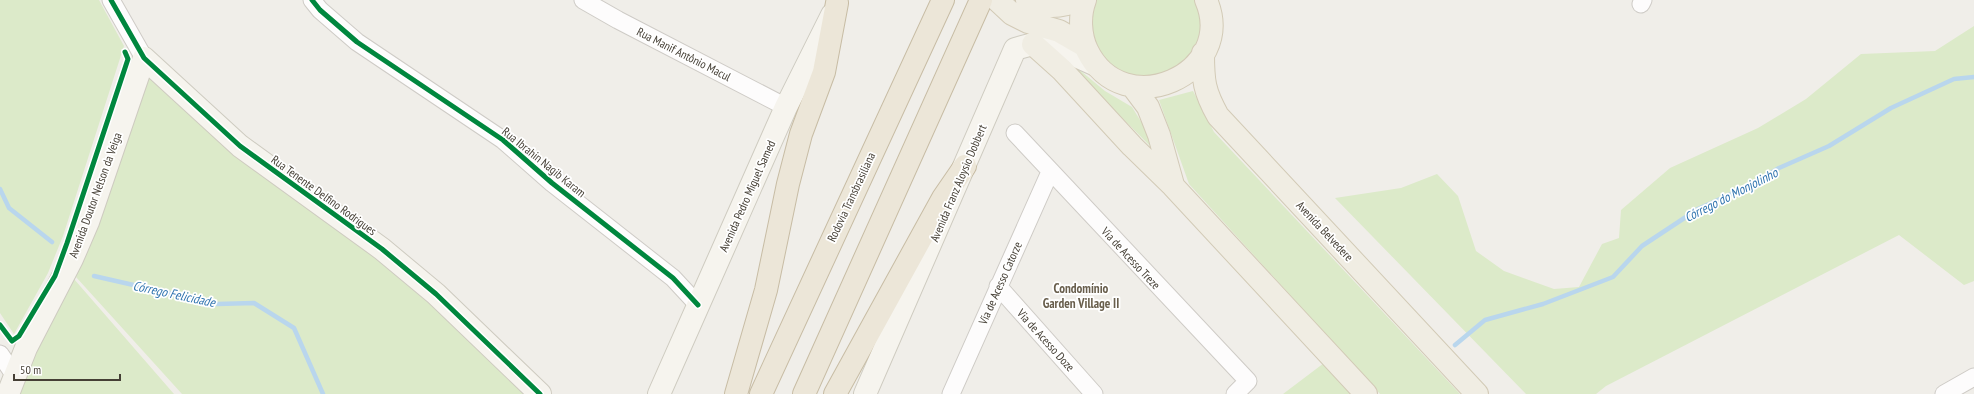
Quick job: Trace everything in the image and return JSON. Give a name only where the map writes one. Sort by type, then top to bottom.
[{"type":"highway","name":"Rodovia Transbrasiliana","points":[[761,394],[943,0]]},
{"type":"highway","points":[[804,394],[981,0]]},
{"type":"highway","points":[[736,394],[766,290],[801,134],[824,72],[838,2]]},
{"type":"highway","points":[[835,394],[943,198],[965,166]]},
{"type":"main road","points":[[1028,0],[1041,5],[1062,6],[1077,0]]},
{"type":"main road","points":[[1085,0],[1081,24],[1085,46],[1096,64],[1112,79],[1133,87],[1156,87],[1179,79],[1197,63],[1203,53],[1210,29],[1210,17],[1206,0]]},
{"type":"main road","name":"Avenida Pedro Miguel Samed","points":[[659,394],[786,107],[838,2]]},
{"type":"main road","points":[[1005,7],[1028,22],[1059,31],[1085,46]]},
{"type":"main road","points":[[1033,44],[1067,52],[1096,64]]},
{"type":"main road","points":[[1033,44],[1062,70],[1132,146],[1173,186],[1366,394]]},
{"type":"main road","name":"Avenida Franz Aloysio Dobbert","points":[[865,394],[1015,49],[1033,44]]},
{"type":"main road","name":"Avenida Belvedere","points":[[1203,53],[1203,77],[1208,98],[1218,116],[1477,394]]},
{"type":"main road","name":"Avenida Doutor Nelson da Veiga","points":[[12,385],[26,348],[72,259],[88,222],[144,58]]},
{"type":"main road","name":"Rua Tenente Delfino Rodrigues","points":[[144,58],[240,146],[382,249],[436,294],[540,394]]},
{"type":"main road","points":[[1133,87],[1148,107],[1156,128],[1173,186]]},
{"type":"street","name":"Rua Tenente Delfino Rodrigues","points":[[111,0],[144,58]]},
{"type":"street","name":"Rua Ibrahin Nagib Karam","points":[[312,0],[320,10],[357,42],[502,140],[552,183],[673,278],[698,305]]},
{"type":"street","name":"Rua Manif Antônio Macul","points":[[583,0],[618,20],[786,107]]},
{"type":"street","name":"Via de Acesso Treze","points":[[1015,133],[1248,381],[1235,394]]},
{"type":"street","name":"Via de Acesso Catorze","points":[[951,394],[1050,172]]},
{"type":"street","name":"Via de Acesso Doze","points":[[998,286],[1094,394]]},
{"type":"street","points":[[0,354],[12,385]]},
{"type":"street","points":[[1944,394],[1974,377]]},
{"type":"green space","points":[[0,0],[99,0],[124,46],[63,236],[48,273],[14,334],[0,313]]},
{"type":"green space","points":[[1097,0],[1196,0],[1201,21],[1200,34],[1188,57],[1179,66],[1156,76],[1143,77],[1130,74],[1119,69],[1110,62],[1102,54],[1097,44],[1093,23]]},
{"type":"green space","points":[[1974,26],[1974,281],[1964,285],[1899,235],[1606,386],[1596,394],[1526,394],[1335,198],[1401,188],[1437,174],[1458,196],[1476,251],[1504,271],[1554,289],[1579,287],[1602,244],[1619,238],[1621,210],[1670,168],[1758,128],[1806,99],[1861,54],[1935,51]]},
{"type":"green space","points":[[1076,67],[1105,91],[1132,107],[1148,133],[1152,148],[1074,69]]},
{"type":"green space","points":[[149,75],[379,253],[531,394],[182,394],[76,277],[98,226]]},
{"type":"green space","points":[[1193,91],[1214,132],[1460,394],[1380,394],[1189,184],[1159,100]]},
{"type":"green space","points":[[74,279],[174,394],[18,394],[25,374]]},
{"type":"green space","points":[[1324,363],[1352,394],[1283,394]]},
{"type":"waterway","name":"Córrego do Monjolinho","points":[[1455,345],[1485,320],[1543,304],[1613,277],[1642,246],[1698,209],[1751,185],[1779,168],[1829,146],[1891,108],[1954,79],[1974,77]]},
{"type":"waterway","name":"Córrego Felicidade","points":[[0,189],[9,208],[52,242]]},
{"type":"waterway","name":"Córrego Felicidade","points":[[94,276],[217,304],[254,303],[294,328],[323,394]]},
{"type":"cycle path","points":[[111,0],[144,58],[240,146],[382,249],[436,294],[540,394]]},
{"type":"cycle path","points":[[312,0],[320,10],[357,42],[503,140],[552,183],[673,278],[698,305]]},
{"type":"cycle path","points":[[0,325],[12,341],[19,336],[55,276],[128,59],[125,52]]},
{"type":"district","name":"Condomínio Garden Village II","points":[[1081,296]]}]
